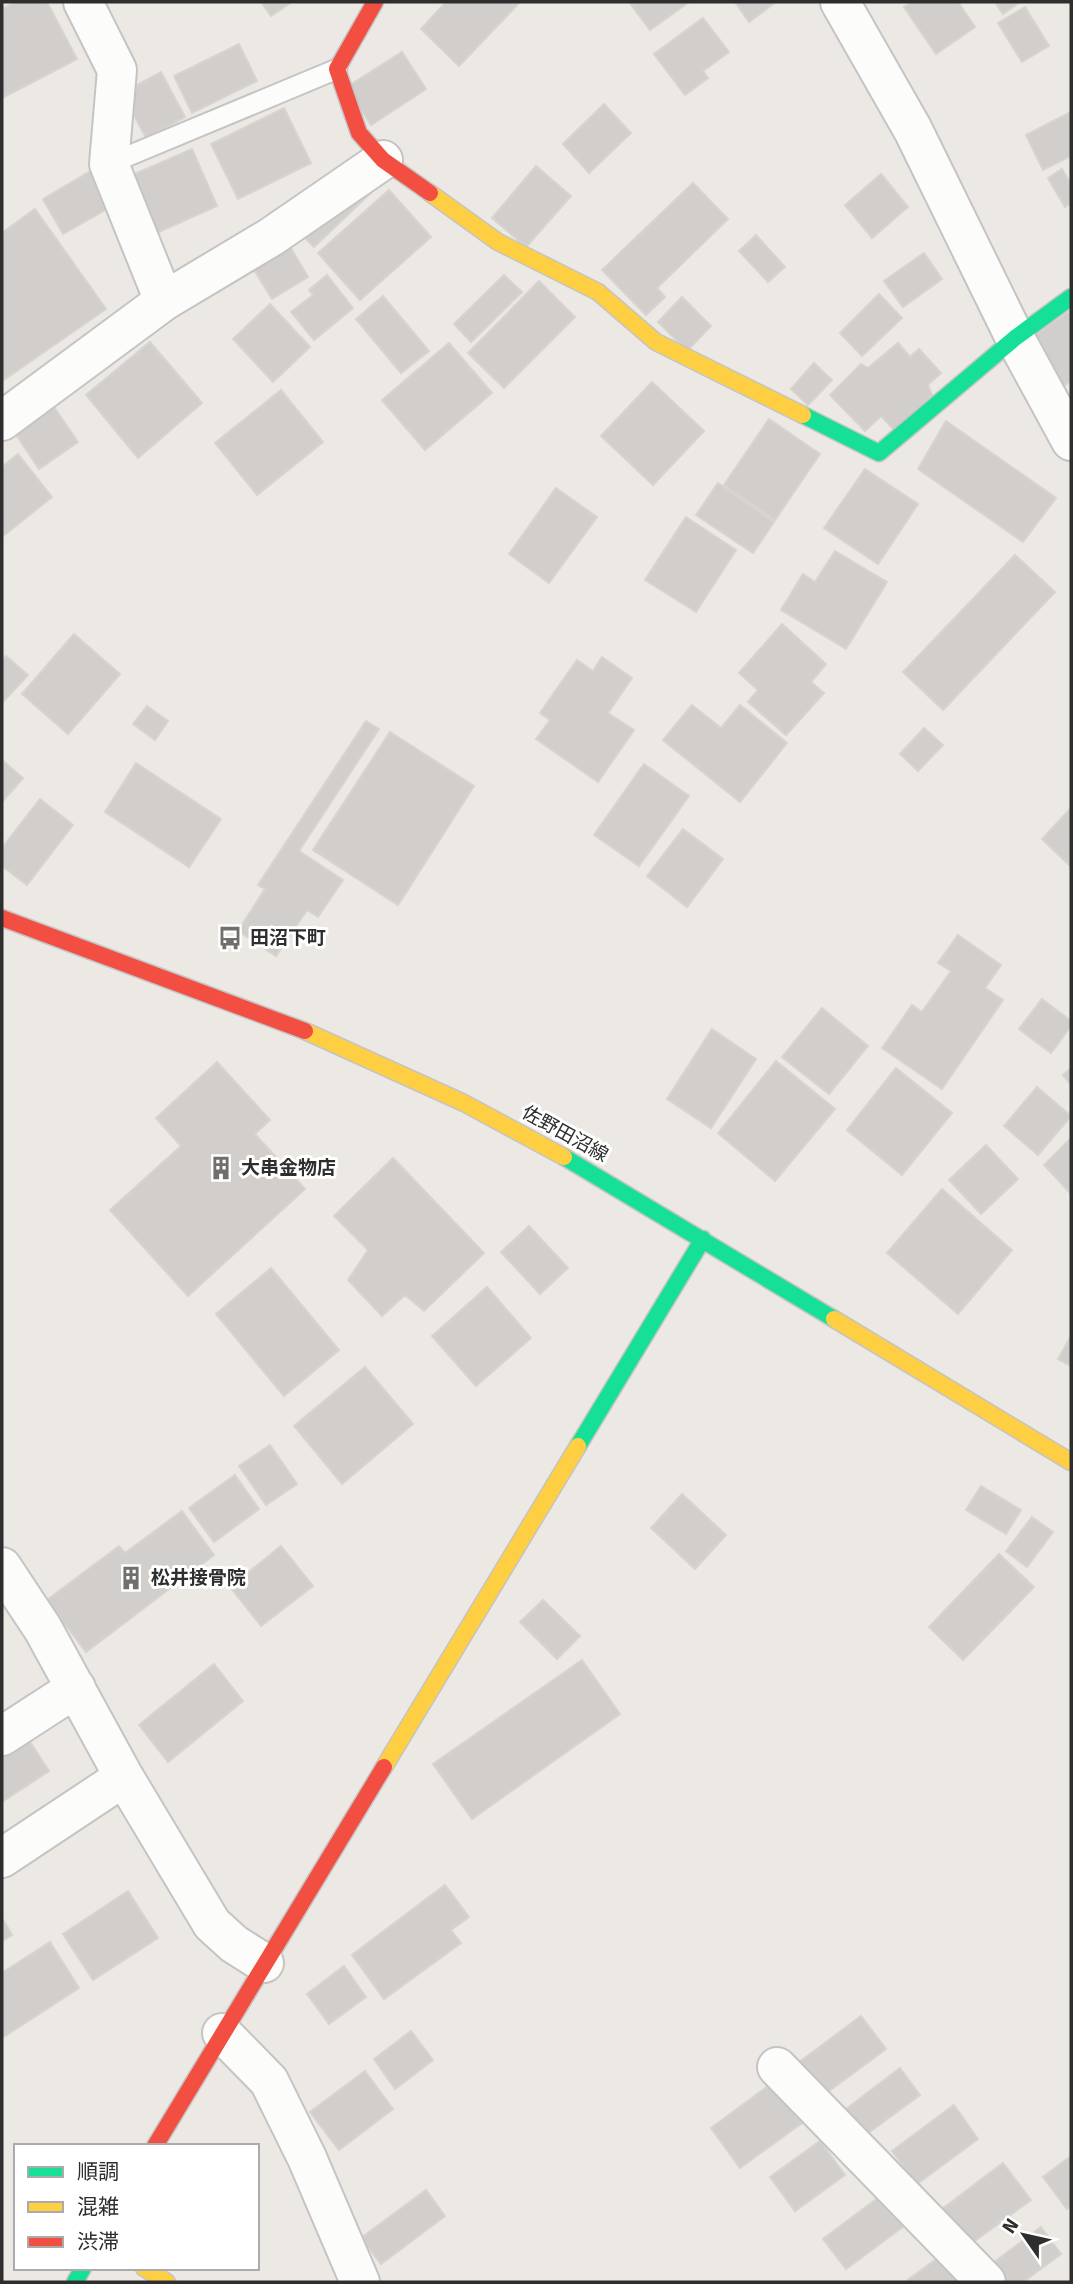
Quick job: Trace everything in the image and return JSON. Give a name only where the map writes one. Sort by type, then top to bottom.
[{"type":"street","points":[[83,2],[117,70],[109,164],[164,301]]},
{"type":"street","points":[[375,2],[337,69],[359,133],[383,160],[498,242],[598,292],[656,342],[879,453],[1015,338],[1071,297]]},
{"type":"street","points":[[840,2],[913,130],[1015,338],[1071,441]]},
{"type":"street","points":[[2,421],[164,301],[271,237],[383,160]]},
{"type":"street","name":"佐野田沼線","points":[[2,918],[222,998],[347,1048],[488,1115],[703,1239],[1071,1462]]},
{"type":"street","points":[[156,2144],[703,1239]]},
{"type":"street","points":[[2,1567],[43,1629],[124,1777],[212,1924],[234,1944],[264,1963]]},
{"type":"street","points":[[2,1736],[76,1688]]},
{"type":"street","points":[[2,1858],[124,1777]]},
{"type":"street","points":[[222,2033],[269,2081],[307,2158],[360,2282]]},
{"type":"street","points":[[777,2067],[986,2282]]},
{"type":"street","points":[[147,2270],[167,2282]]},
{"type":"lane","points":[[109,164],[337,69]]},
{"type":"building","points":[[15,2],[47,2],[77,59],[2,98],[2,9]]},
{"type":"building","points":[[261,2],[292,2],[271,16]]},
{"type":"building","points":[[446,2],[520,2],[459,66],[421,29]]},
{"type":"building","points":[[629,2],[689,2],[650,30]]},
{"type":"building","points":[[735,2],[776,2],[749,22]]},
{"type":"building","points":[[912,2],[958,2],[975,27],[936,54],[904,7]]},
{"type":"building","points":[[995,2],[1020,2],[1003,14]]},
{"type":"building","points":[[1025,7],[1049,46],[1022,62],[998,23]]},
{"type":"building","points":[[703,18],[729,52],[703,71],[708,78],[685,95],[654,54]]},
{"type":"building","points":[[239,44],[257,81],[192,113],[174,76]]},
{"type":"building","points":[[402,52],[426,89],[371,125],[347,87]]},
{"type":"building","points":[[161,72],[185,117],[146,138],[122,93]]},
{"type":"building","points":[[604,104],[631,133],[589,173],[563,144]]},
{"type":"building","points":[[284,108],[311,163],[238,199],[211,144]]},
{"type":"building","points":[[1071,112],[1071,156],[1043,170],[1026,135]]},
{"type":"building","points":[[192,149],[217,206],[148,237],[123,179]]},
{"type":"building","points":[[536,166],[571,196],[526,247],[492,218]]},
{"type":"building","points":[[94,169],[114,205],[63,234],[43,199]]},
{"type":"building","points":[[1062,169],[1071,184],[1071,203],[1065,207],[1048,178]]},
{"type":"building","points":[[881,174],[908,207],[872,238],[845,205]]},
{"type":"building","points":[[693,183],[728,219],[657,288],[665,297],[646,315],[602,270]]},
{"type":"building","points":[[379,185],[314,247],[303,236]]},
{"type":"building","points":[[389,190],[431,237],[360,300],[318,253]]},
{"type":"building","points":[[35,209],[106,309],[2,381],[2,233]]},
{"type":"building","points":[[756,235],[785,267],[768,282],[739,251]]},
{"type":"building","points":[[288,243],[308,277],[272,299],[251,265]]},
{"type":"building","points":[[924,253],[942,279],[903,307],[884,281]]},
{"type":"building","points":[[327,275],[353,308],[314,340],[291,312],[313,295],[309,290]]},
{"type":"building","points":[[504,275],[522,292],[471,342],[454,324]]},
{"type":"building","points":[[539,281],[575,317],[504,388],[468,353]]},
{"type":"building","points":[[879,294],[902,318],[862,356],[840,333]]},
{"type":"building","points":[[383,296],[429,351],[401,373],[356,319]]},
{"type":"building","points":[[682,297],[711,326],[687,351],[658,322]]},
{"type":"building","points":[[270,304],[310,347],[273,382],[233,339]]},
{"type":"building","points":[[1071,310],[1071,381],[1062,387],[1029,340]]},
{"type":"building","points":[[150,342],[202,403],[138,458],[86,395]]},
{"type":"building","points":[[449,343],[492,393],[425,450],[382,400]]},
{"type":"building","points":[[898,343],[910,357],[919,349],[941,373],[928,385],[932,395],[895,431],[881,416],[865,431],[830,395],[861,364],[868,368]]},
{"type":"building","points":[[814,363],[832,380],[808,405],[791,389]]},
{"type":"building","points":[[652,382],[704,431],[653,485],[601,436]]},
{"type":"building","points":[[281,390],[323,442],[257,495],[215,443]]},
{"type":"building","points":[[54,407],[78,442],[39,469],[15,433]]},
{"type":"building","points":[[769,419],[820,454],[775,520],[724,485]]},
{"type":"building","points":[[946,421],[1056,498],[1023,542],[918,469]]},
{"type":"building","points":[[18,454],[52,497],[2,537],[2,467]]},
{"type":"building","points":[[865,469],[918,504],[878,564],[824,528]]},
{"type":"building","points":[[718,483],[774,522],[753,553],[696,515]]},
{"type":"building","points":[[556,488],[597,517],[549,583],[509,554]]},
{"type":"building","points":[[686,517],[736,550],[696,612],[645,580]]},
{"type":"building","points":[[835,551],[887,582],[846,649],[781,610],[803,574],[815,582]]},
{"type":"building","points":[[1015,555],[1055,592],[943,710],[903,672]]},
{"type":"building","points":[[782,624],[826,664],[811,682],[824,693],[786,735],[748,702],[758,690],[739,673]]},
{"type":"building","points":[[74,634],[120,674],[68,734],[22,694]]},
{"type":"building","points":[[6,656],[28,675],[2,703],[2,660]]},
{"type":"building","points":[[602,657],[632,678],[608,713],[634,730],[598,782],[536,739],[550,720],[540,713],[577,660],[593,671]]},
{"type":"building","points":[[692,705],[721,728],[740,705],[787,743],[740,802],[663,740]]},
{"type":"building","points":[[147,706],[168,721],[155,740],[133,724]]},
{"type":"building","points":[[366,721],[379,729],[299,851],[343,880],[318,917],[307,910],[276,956],[238,931],[265,889],[258,885]]},
{"type":"building","points":[[924,728],[943,745],[918,771],[900,754]]},
{"type":"building","points":[[390,732],[474,786],[398,905],[313,850]]},
{"type":"building","points":[[2,760],[23,778],[3,801],[2,800]]},
{"type":"building","points":[[136,763],[221,819],[189,867],[105,812]]},
{"type":"building","points":[[644,764],[689,796],[639,866],[594,835]]},
{"type":"building","points":[[40,799],[73,825],[27,885],[2,866],[2,848]]},
{"type":"building","points":[[1071,808],[1071,867],[1042,839]]},
{"type":"building","points":[[683,829],[723,859],[687,907],[647,876]]},
{"type":"building","points":[[958,935],[1001,965],[985,988],[1003,1000],[942,1089],[882,1048],[912,1005],[922,1012],[951,971],[938,963]]},
{"type":"building","points":[[1042,999],[1071,1021],[1071,1026],[1051,1053],[1019,1029]]},
{"type":"building","points":[[822,1008],[868,1046],[829,1094],[782,1057]]},
{"type":"building","points":[[712,1029],[756,1059],[711,1128],[667,1099]]},
{"type":"building","points":[[776,1061],[835,1109],[775,1181],[718,1133]]},
{"type":"building","name":"大串金物店","points":[[217,1062],[270,1120],[255,1134],[305,1189],[188,1296],[110,1210],[181,1146],[156,1118]]},
{"type":"building","points":[[896,1068],[952,1113],[902,1175],[847,1130]]},
{"type":"building","points":[[1071,1068],[1071,1085],[1063,1075]]},
{"type":"building","points":[[1037,1087],[1071,1116],[1038,1155],[1004,1126]]},
{"type":"building","points":[[1071,1138],[1071,1194],[1044,1165]]},
{"type":"building","points":[[986,1145],[1018,1179],[981,1214],[949,1180]]},
{"type":"building","points":[[393,1158],[484,1253],[424,1311],[405,1295],[382,1316],[348,1280],[368,1250],[334,1216]]},
{"type":"building","points":[[942,1189],[1012,1250],[958,1314],[887,1253]]},
{"type":"building","points":[[529,1226],[568,1268],[540,1294],[501,1252]]},
{"type":"building","points":[[271,1268],[339,1350],[284,1396],[216,1314]]},
{"type":"building","points":[[487,1287],[531,1338],[476,1386],[432,1336]]},
{"type":"building","points":[[1071,1336],[1071,1366],[1058,1359]]},
{"type":"building","points":[[365,1367],[413,1424],[342,1484],[294,1426]]},
{"type":"building","points":[[270,1445],[297,1484],[266,1505],[239,1466]]},
{"type":"building","points":[[235,1475],[259,1509],[214,1542],[189,1508]]},
{"type":"building","points":[[981,1486],[1021,1510],[1006,1534],[966,1510]]},
{"type":"building","points":[[682,1494],[726,1535],[695,1569],[651,1528]]},
{"type":"building","name":"松井接骨院","points":[[182,1511],[214,1555],[86,1652],[47,1600],[119,1546],[125,1553]]},
{"type":"building","points":[[1032,1517],[1053,1532],[1027,1567],[1006,1551]]},
{"type":"building","points":[[281,1546],[313,1586],[261,1626],[230,1587]]},
{"type":"building","points":[[999,1554],[1034,1587],[963,1660],[929,1627]]},
{"type":"building","points":[[543,1600],[580,1636],[557,1659],[520,1622]]},
{"type":"building","points":[[582,1660],[620,1714],[472,1819],[433,1764]]},
{"type":"building","points":[[214,1664],[243,1701],[168,1762],[139,1725]]},
{"type":"building","points":[[21,1728],[49,1771],[2,1802],[2,1741]]},
{"type":"building","points":[[445,1885],[469,1917],[451,1930],[461,1943],[384,1999],[352,1955]]},
{"type":"building","points":[[128,1891],[158,1938],[93,1980],[63,1934]]},
{"type":"building","points":[[2,1918],[12,1935],[2,1941]]},
{"type":"building","points":[[50,1942],[79,1988],[2,2038],[2,1973]]},
{"type":"building","points":[[344,1966],[366,1997],[329,2024],[307,1994]]},
{"type":"building","points":[[861,2016],[886,2049],[818,2099],[794,2066]]},
{"type":"building","points":[[411,2031],[433,2060],[395,2089],[374,2059]]},
{"type":"building","points":[[900,2068],[920,2095],[860,2139],[841,2113]]},
{"type":"building","points":[[365,2071],[393,2109],[339,2150],[310,2112]]},
{"type":"building","points":[[772,2083],[802,2123],[740,2168],[711,2128]]},
{"type":"building","points":[[954,2105],[978,2139],[917,2184],[892,2151]]},
{"type":"building","points":[[820,2141],[845,2175],[795,2211],[770,2177]]},
{"type":"building","points":[[1071,2156],[1071,2206],[1067,2209],[1043,2177]]},
{"type":"building","points":[[1003,2163],[1031,2200],[969,2245],[942,2209]]},
{"type":"building","points":[[426,2190],[445,2216],[381,2264],[361,2238]]},
{"type":"building","points":[[886,2192],[908,2223],[846,2269],[823,2239]]},
{"type":"building","points":[[1041,2227],[1061,2254],[1023,2282],[1007,2282],[993,2263]]},
{"type":"building","points":[[946,2252],[969,2282],[905,2282]]},
{"type":"traffic: fast","points":[[803,415],[879,453],[1015,338],[1071,297]]},
{"type":"traffic: fast","points":[[564,1157],[834,1319]]},
{"type":"traffic: fast","points":[[578,1446],[703,1239]]},
{"type":"traffic: fast","points":[[75,2282],[82,2270]]},
{"type":"traffic: slow","points":[[430,193],[498,242],[598,292],[656,342],[803,415]]},
{"type":"traffic: slow","points":[[305,1031],[464,1103],[564,1157]]},
{"type":"traffic: slow","points":[[834,1319],[1071,1462]]},
{"type":"traffic: slow","points":[[384,1767],[578,1446]]},
{"type":"traffic: slow","points":[[147,2270],[167,2282]]},
{"type":"traffic: jam","points":[[375,2],[337,69],[359,133],[383,160],[430,193]]},
{"type":"traffic: jam","points":[[2,918],[305,1031]]},
{"type":"traffic: jam","points":[[156,2144],[384,1767]]},
{"type":"place","name":"田沼下町","points":[[230,938]]},
{"type":"place","name":"大串金物店","points":[[221,1168]]},
{"type":"place","name":"松井接骨院","points":[[131,1578]]}]
